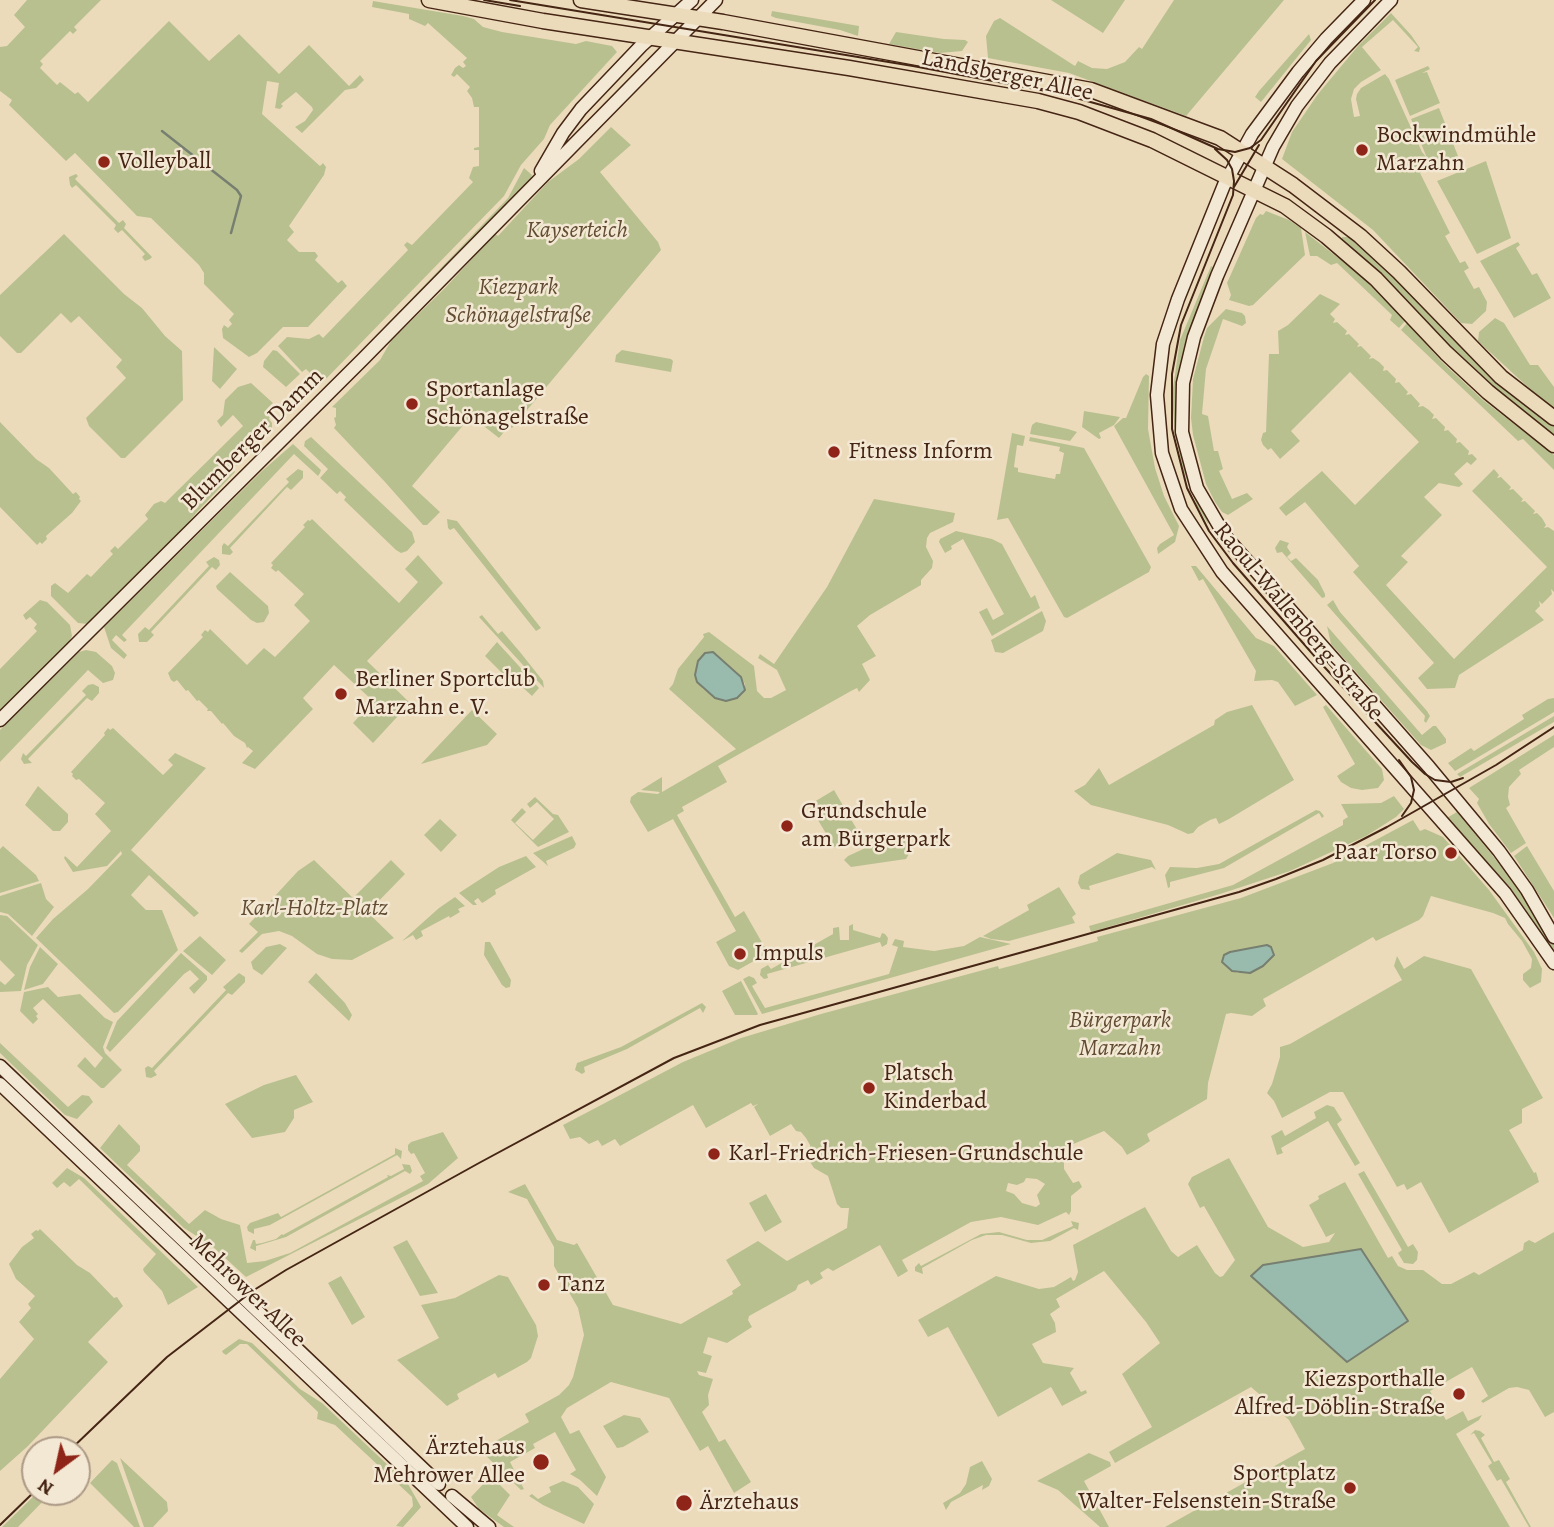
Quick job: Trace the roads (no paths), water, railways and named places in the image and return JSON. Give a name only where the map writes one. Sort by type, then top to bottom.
[{"type":"main road","name":"Landsberger Allee","points":[[429,0],[650,38],[866,70],[1055,105],[1152,140],[1285,206],[1326,236],[1377,279],[1446,353],[1488,392],[1554,445]]},
{"type":"main road","name":"Landsberger Allee","points":[[581,0],[698,18],[1091,90],[1220,138],[1339,219],[1399,272],[1501,377],[1554,418]]},
{"type":"main road","name":"Blumberger Damm","points":[[532,186],[563,133],[581,109],[650,38],[692,0]]},
{"type":"main road","name":"Blumberger Damm","points":[[0,720],[364,358],[716,0]]},
{"type":"main road","name":"Raoul-Wallenberg-Straße","points":[[1364,0],[1298,72],[1241,152],[1228,178],[1175,309],[1160,359],[1157,395],[1159,435],[1166,471],[1194,533],[1222,572],[1505,893],[1554,963]]},
{"type":"main road","name":"Raoul-Wallenberg-Straße","points":[[1391,0],[1344,47],[1308,91],[1285,126],[1265,167],[1203,309],[1185,371],[1181,407],[1182,432],[1197,488],[1225,536],[1499,851],[1527,890],[1554,937]]},
{"type":"main road","points":[[1326,236],[1339,219]]},
{"type":"main road","name":"Mehrower Allee","points":[[0,1066],[439,1484]]},
{"type":"main road","name":"Mehrower Allee","points":[[0,1084],[467,1527]]},
{"type":"main road","points":[[452,1496],[489,1527]]},
{"type":"waterway","points":[[162,131],[237,190],[241,196],[231,233]]},
{"type":"tram line","points":[[484,0],[520,6]]},
{"type":"tram line","points":[[510,0],[913,66],[1062,94],[1151,119],[1218,149],[1235,152],[1250,148],[1261,140],[1316,61],[1375,0]]},
{"type":"tram line","points":[[1234,187],[1259,145]]},
{"type":"tram line","points":[[1215,149],[1232,169],[1233,195],[1181,325],[1172,374],[1172,429],[1187,488],[1209,531],[1233,563],[1412,762],[1435,780],[1451,782],[1463,778]]},
{"type":"tram line","points":[[85,1436],[167,1357],[254,1290],[479,1163],[674,1058],[760,1025],[1239,892],[1276,879],[1323,860],[1387,827],[1496,765],[1554,727]]},
{"type":"tram line","points":[[1399,760],[1411,777],[1414,790],[1411,803],[1402,816]]},
{"type":"tram line","points":[[0,1525],[21,1505]]},
{"type":"place","name":"Bockwindmühle Marzahn","points":[[1362,150]]},
{"type":"place","name":"Volleyball","points":[[104,162]]},
{"type":"place","name":"Sportanlage Schönagelstraße","points":[[412,404]]},
{"type":"place","name":"Fitness Inform","points":[[834,452]]},
{"type":"place","name":"Berliner Sportclub Marzahn e. V.","points":[[341,694]]},
{"type":"place","name":"Grundschule am Bürgerpark","points":[[787,826]]},
{"type":"place","name":"Paar Torso","points":[[1451,853]]},
{"type":"place","name":"Impuls","points":[[740,954]]},
{"type":"place","name":"Platsch Kinderbad","points":[[869,1088]]},
{"type":"place","name":"Karl-Friedrich-Friesen-Grundschule","points":[[714,1154]]},
{"type":"place","name":"Tanz","points":[[544,1285]]},
{"type":"place","name":"Kiezsporthalle Alfred-Döblin-Straße","points":[[1459,1394]]},
{"type":"place","name":"Ärztehaus Mehrower Allee","points":[[541,1462]]},
{"type":"place","name":"Sportplatz Walter-Felsenstein-Straße","points":[[1350,1488]]},
{"type":"place","name":"Ärztehaus","points":[[684,1503]]},
{"type":"park label","name":"Kayserteich","points":[[577,231]]},
{"type":"park label","name":"Kiezpark Schönagelstraße","points":[[518,302]]},
{"type":"park label","name":"Karl-Holtz-Platz","points":[[314,909]]},
{"type":"park label","name":"Bürgerpark Marzahn","points":[[1120,1035]]}]
